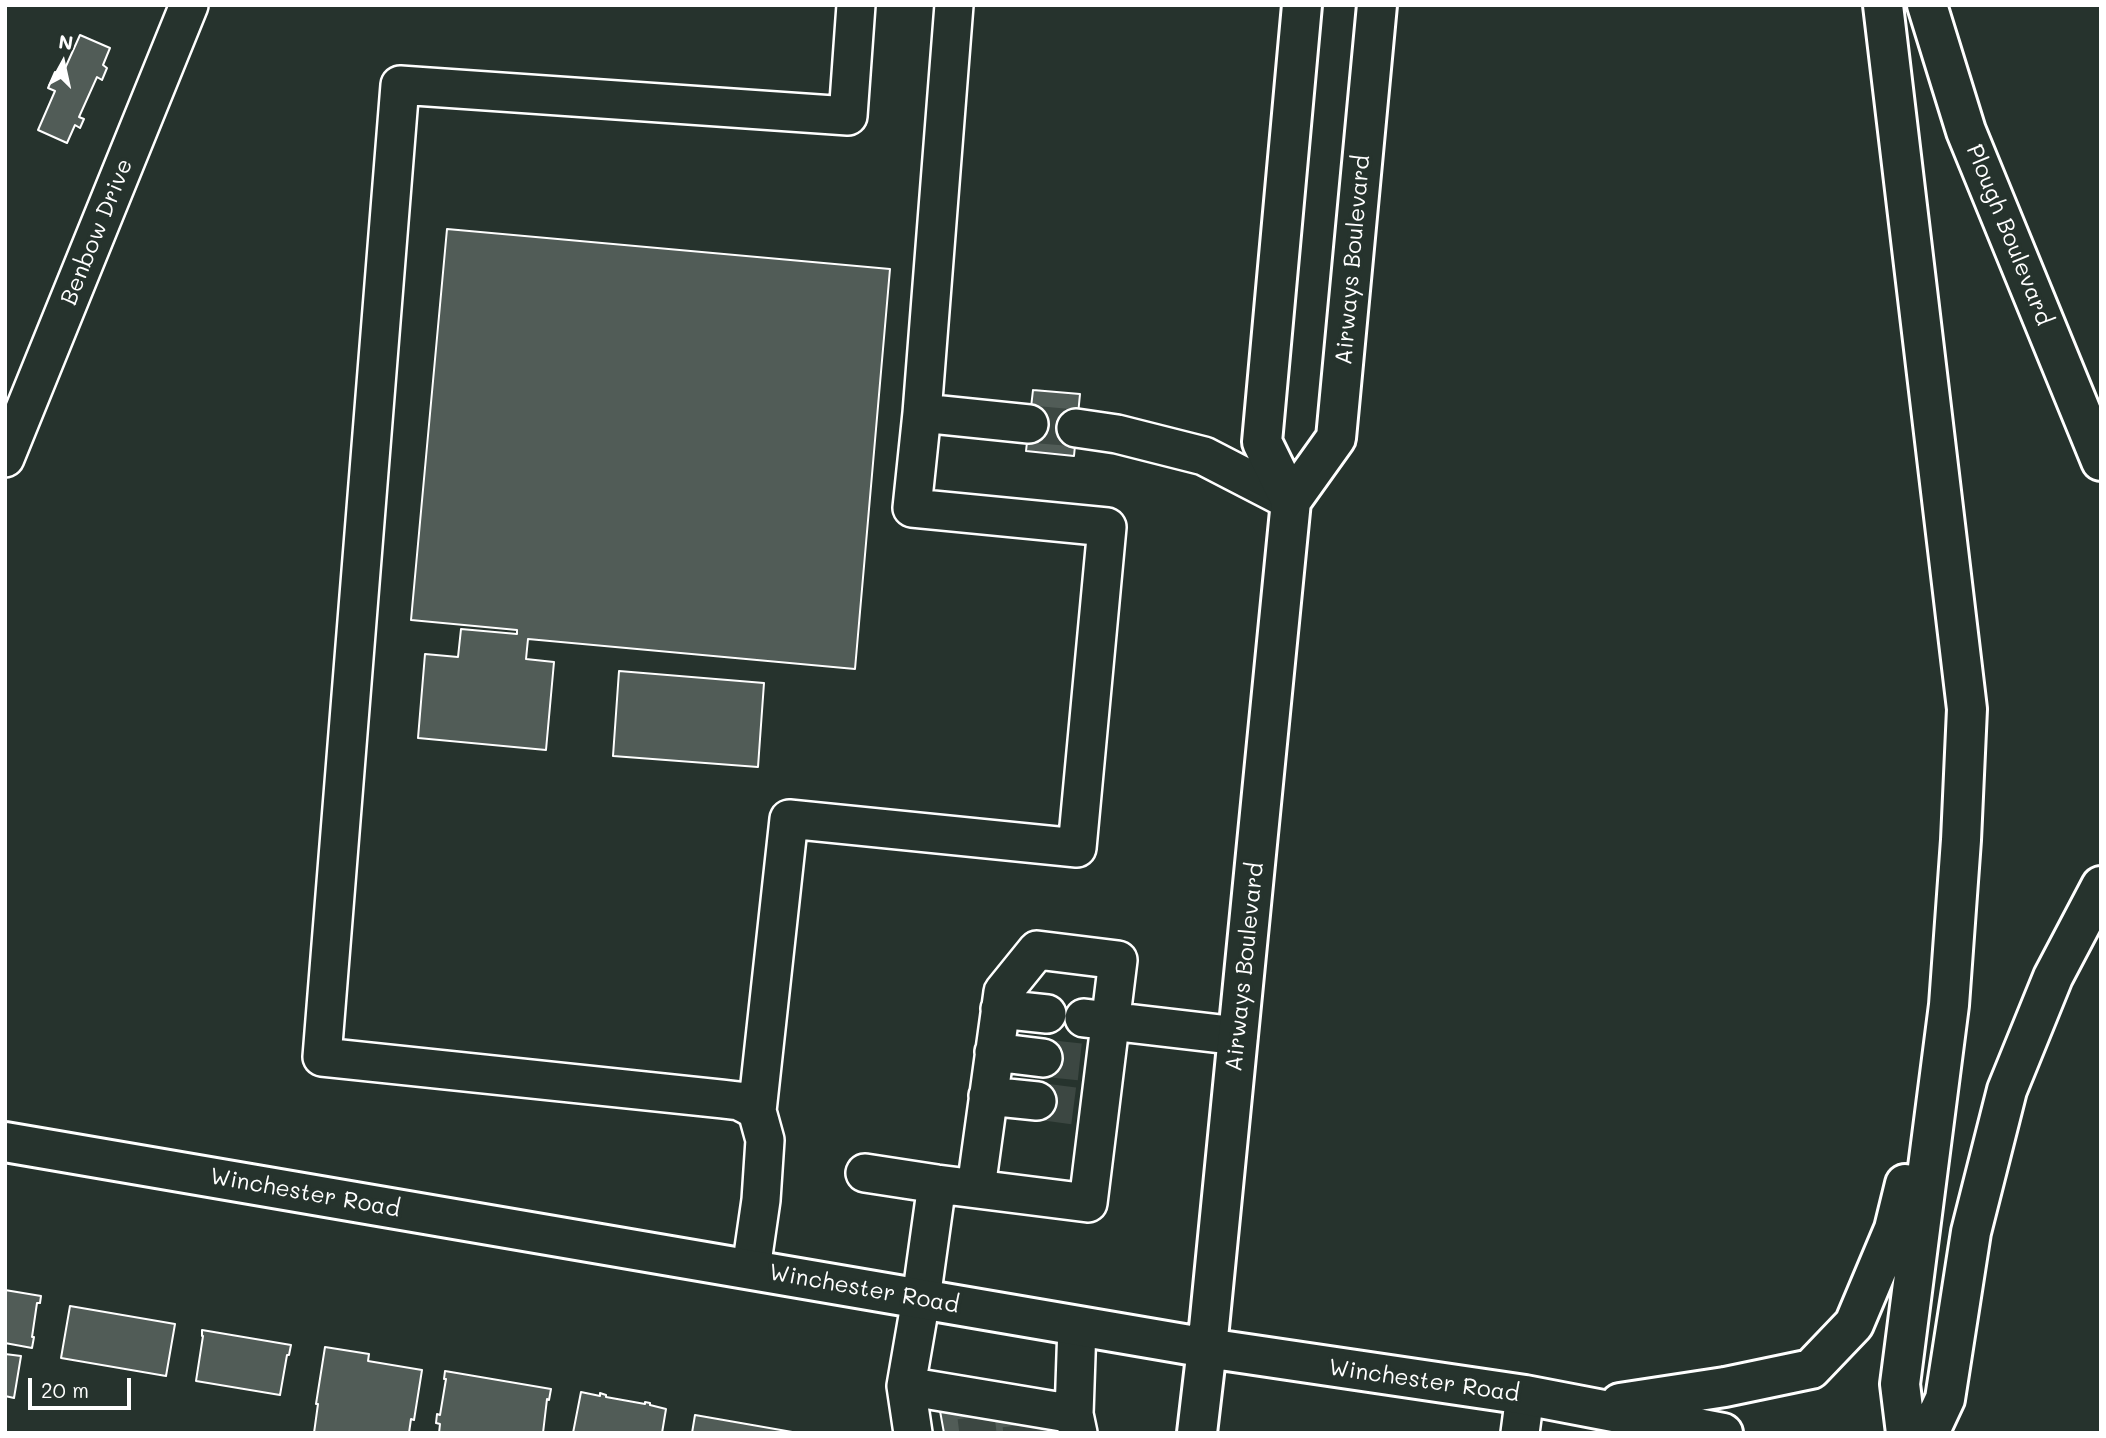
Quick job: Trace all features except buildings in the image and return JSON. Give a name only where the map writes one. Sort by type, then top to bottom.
[{"type":"main road","points":[[1291,501],[1262,442],[1302,5]]},
{"type":"main road","name":"Airways Boulevard","points":[[1197,1433],[1291,501],[1336,438],[1377,5]]},
{"type":"main road","points":[[1882,5],[1967,709],[1949,1005],[1900,1384],[1906,1433]]},
{"type":"main road","name":"Plough Boulevard","points":[[1927,5],[1966,131],[2101,461]]},
{"type":"main road","points":[[1929,1433],[1945,1399],[1971,1231],[2007,1090],[2053,977],[2101,886]]},
{"type":"main road","points":[[1591,1407],[1725,1387],[1811,1369],[1854,1324],[1894,1229],[1949,1005]]},
{"type":"main road","name":"Winchester Road","points":[[5,1142],[1207,1348],[1525,1395],[1723,1433]]},
{"type":"street","name":"Benbow Drive","points":[[5,458],[189,5]]},
{"type":"street","points":[[757,1111],[739,1101],[322,1057],[400,85],[848,116],[856,5]]},
{"type":"street","points":[[751,1269],[765,1150],[757,1111],[789,819],[1077,848],[1107,527],[912,508],[954,5]]},
{"type":"street","points":[[922,413],[1029,424]]},
{"type":"street","points":[[1076,428],[1118,433],[1203,456],[1291,501]]},
{"type":"street","points":[[865,1173],[937,1184],[1088,1202],[1087,1108],[1097,1020],[1118,960],[1037,950],[1003,992],[976,1188]]},
{"type":"street","points":[[1000,1009],[1047,1014]]},
{"type":"street","points":[[1097,1020],[1238,1036]]},
{"type":"street","points":[[994,1052],[1043,1058]]},
{"type":"street","points":[[988,1096],[1037,1101]]},
{"type":"street","points":[[913,1433],[906,1386],[937,1184]]},
{"type":"street","points":[[906,1386],[975,1407],[1076,1423],[1077,1326]]},
{"type":"street","points":[[1520,1433],[1525,1395]]},
{"type":"tunnel","points":[[1029,424],[1076,428]]},
{"type":"tunnel","points":[[1043,1058],[1080,1062]]},
{"type":"tunnel","points":[[1037,1101],[1075,1106]]},
{"type":"tunnel","points":[[976,1417],[978,1433]]},
{"type":"tunnel","points":[[1021,1425],[1022,1433]]}]
